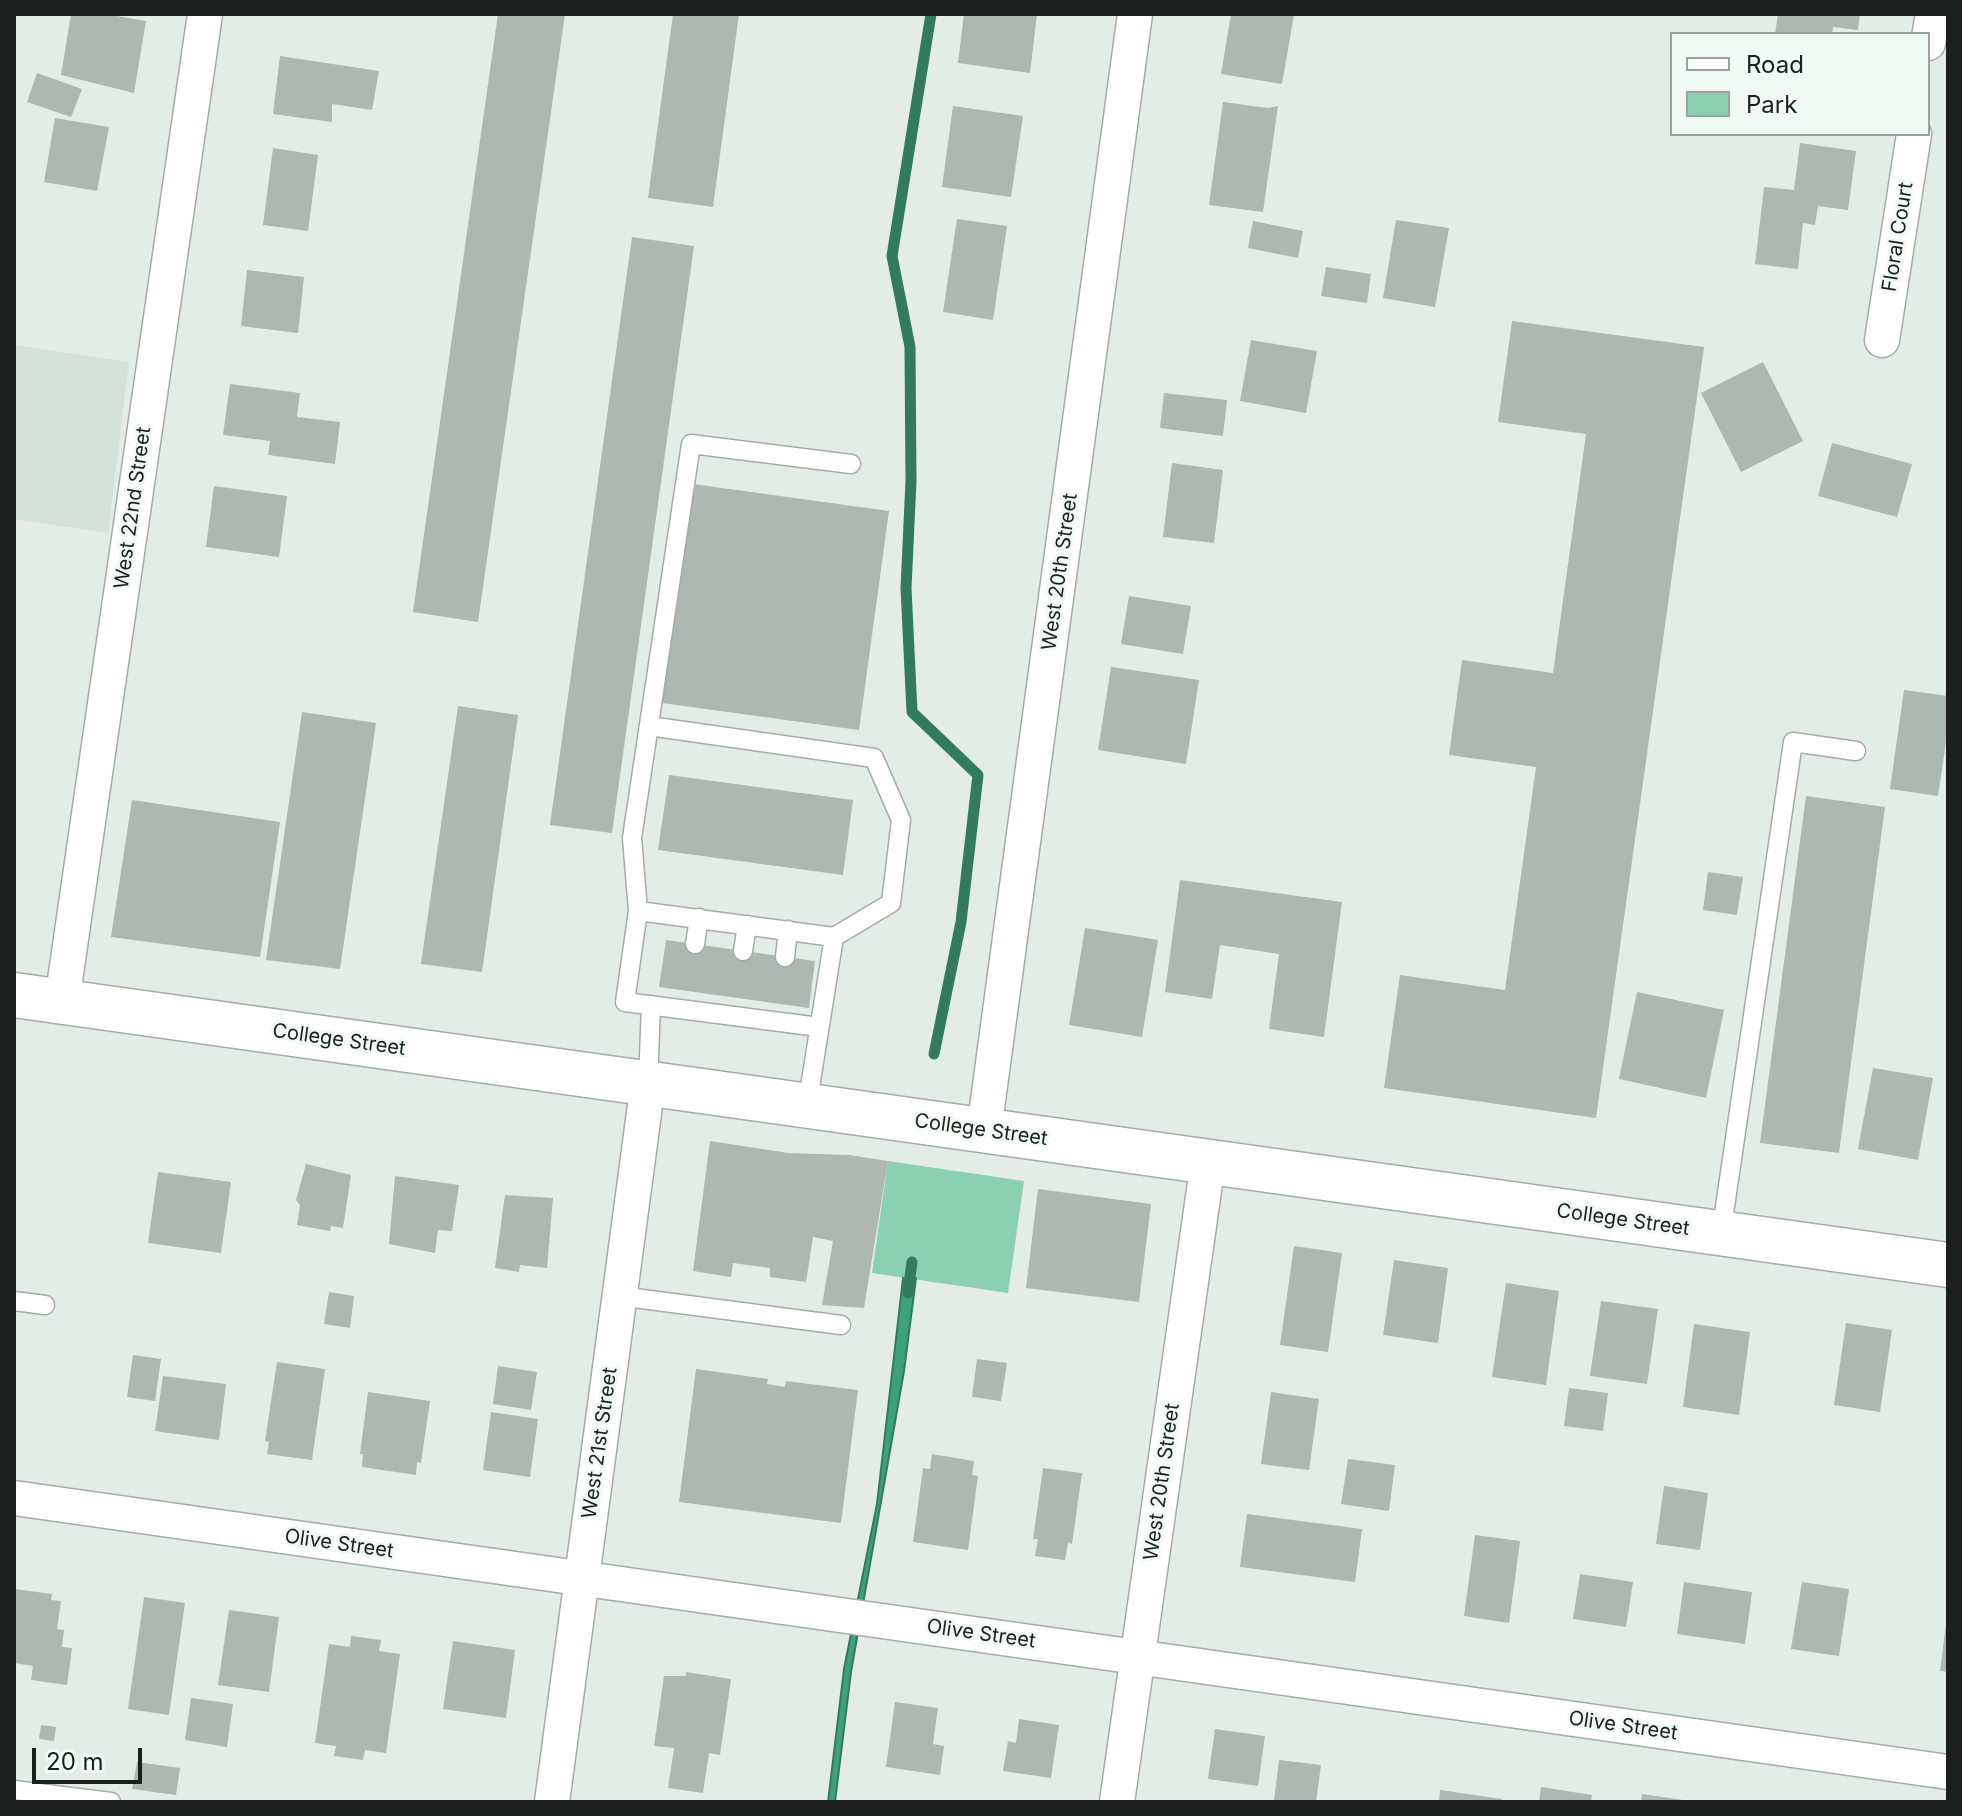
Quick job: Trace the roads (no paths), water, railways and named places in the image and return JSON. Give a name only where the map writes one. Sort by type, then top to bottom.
[{"type":"street","name":"West 22nd Street","points":[[62,1001],[205,14]]},
{"type":"street","name":"West 20th Street","points":[[984,1130],[1135,14]]},
{"type":"street","name":"Floral Court","points":[[1882,340],[1914,136]]},
{"type":"street","name":"College Street","points":[[14,995],[1948,1265]]},
{"type":"street","name":"West 21st Street","points":[[552,1802],[648,1083]]},
{"type":"street","name":"West 20th Street","points":[[1117,1802],[1208,1162]]},
{"type":"street","name":"Olive Street","points":[[14,1498],[1948,1772]]},
{"type":"lane","points":[[819,1027],[777,1012],[735,1007],[685,1010],[625,1002],[638,911],[632,838],[691,444],[851,464]]},
{"type":"lane","points":[[638,911],[834,937],[891,903],[901,820],[874,758],[649,726]]},
{"type":"lane","points":[[1721,1234],[1793,742],[1856,751]]},
{"type":"lane","points":[[695,944],[699,918]]},
{"type":"lane","points":[[743,951],[747,925]]},
{"type":"lane","points":[[785,957],[788,930]]},
{"type":"lane","points":[[807,1106],[834,937]]},
{"type":"lane","points":[[685,1010],[688,991]]},
{"type":"lane","points":[[648,1083],[651,1005]]},
{"type":"lane","points":[[619,1296],[841,1325]]},
{"type":"lane","points":[[14,1301],[45,1305]]},
{"type":"lane","points":[[14,1790],[111,1802]]},
{"type":"waterway","points":[[931,14],[892,256],[910,347],[911,481],[906,588],[912,712],[978,775],[961,922],[934,1054]]},
{"type":"waterway","points":[[908,1293],[912,1262]]}]
